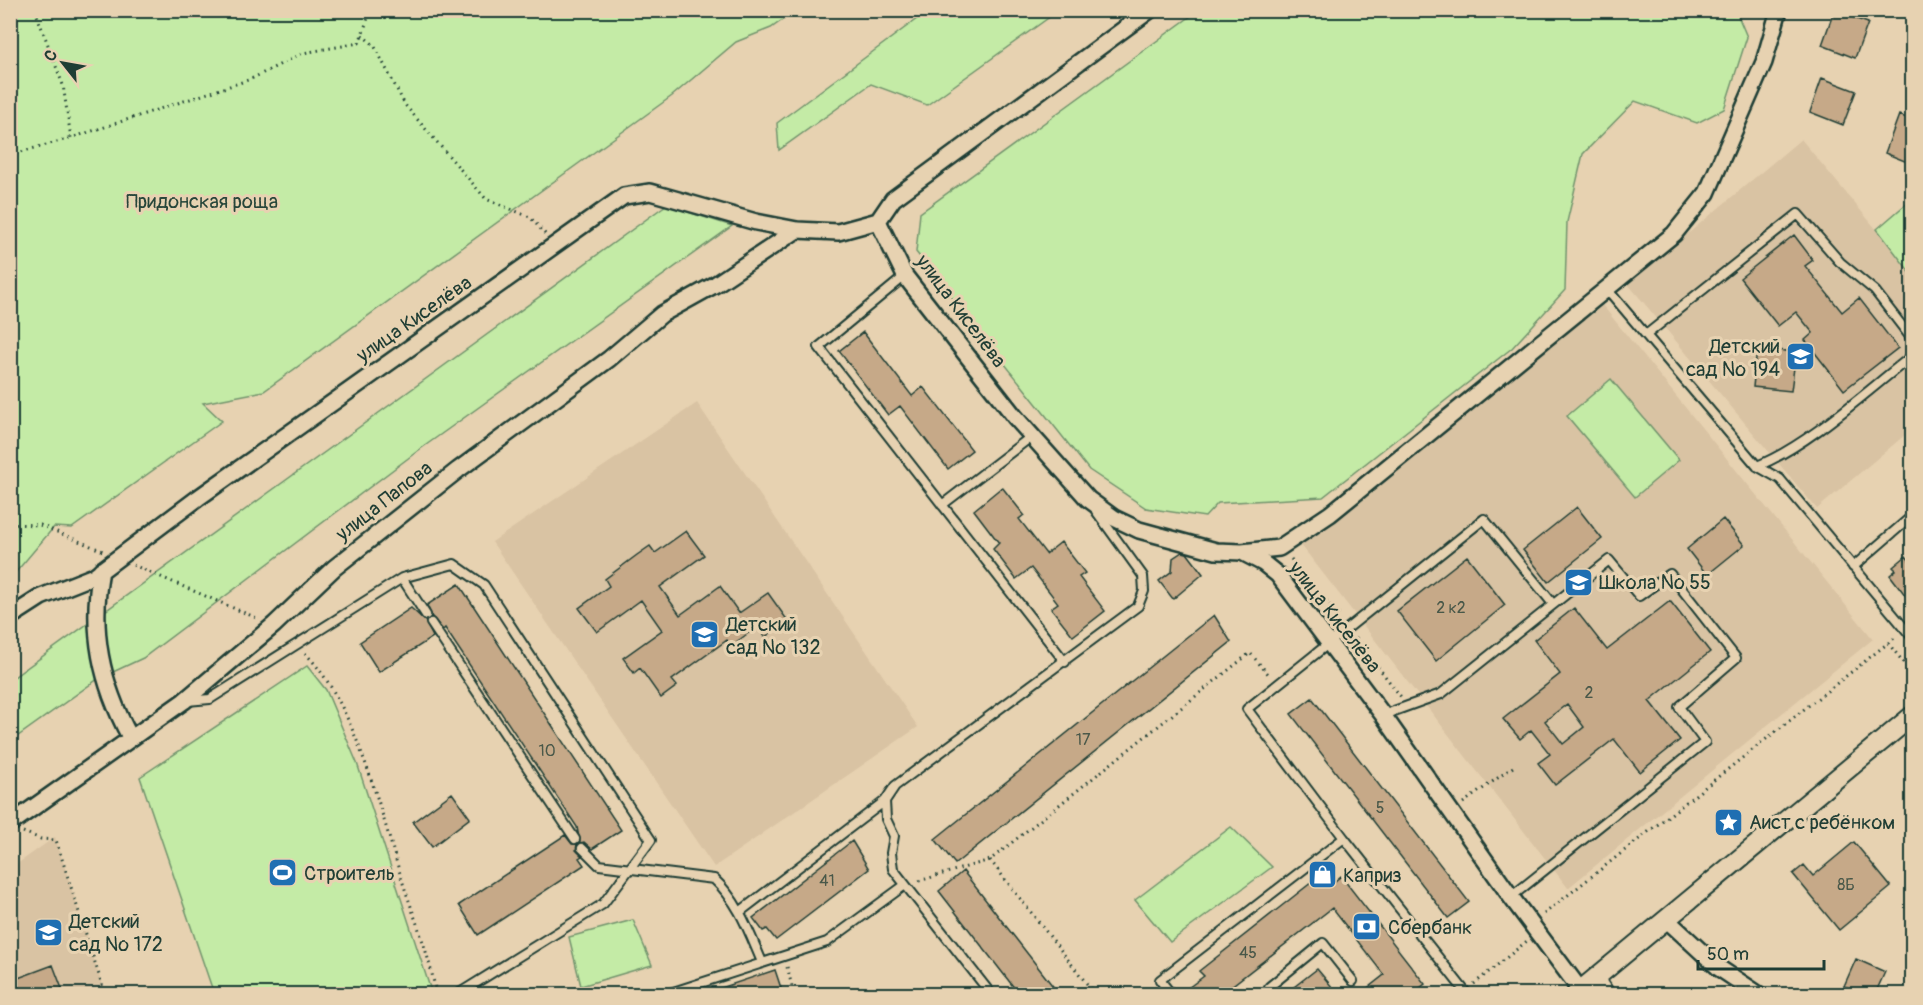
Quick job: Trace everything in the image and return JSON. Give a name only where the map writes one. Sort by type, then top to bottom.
[{"type":"street","points":[[878,221],[893,199],[1150,10]]},
{"type":"street","points":[[1242,552],[1279,548],[1330,514],[1674,234],[1707,193],[1764,62],[1779,10]]},
{"type":"street","name":"улица Киселёва","points":[[10,617],[40,597],[101,570],[624,196],[650,192],[756,222],[796,230],[838,232],[878,221],[905,276],[1032,436],[1088,499],[1114,518],[1139,530],[1216,551],[1242,552],[1263,563],[1278,575],[1383,715],[1579,993]]},
{"type":"street","name":"улица Папова","points":[[16,828],[130,737],[184,701],[274,625],[334,568],[458,470],[609,359],[662,314],[716,284],[796,230]]},
{"type":"street","points":[[101,570],[96,599],[97,645],[111,698],[130,737]]},
{"type":"street","points":[[1579,993],[1912,716]]},
{"type":"street","points":[[1666,920],[1719,968],[1758,994]]},
{"type":"street","points":[[1596,978],[1606,994]]},
{"type":"lane","points":[[1646,335],[1798,214],[1840,262],[1875,291],[1912,339]]},
{"type":"lane","points":[[905,276],[819,347],[1065,662]]},
{"type":"lane","points":[[1607,289],[1757,466],[1780,479],[1912,638]]},
{"type":"lane","points":[[1757,466],[1775,459],[1801,442],[1912,356]]},
{"type":"lane","points":[[942,505],[1032,436]]},
{"type":"lane","points":[[741,911],[885,801],[896,786],[1138,606],[1144,591],[1143,576],[1088,499]]},
{"type":"lane","points":[[1853,567],[1912,516]]},
{"type":"lane","points":[[1466,993],[1344,838],[1247,709],[1484,519],[1553,604]]},
{"type":"lane","points":[[1383,715],[1440,694],[1609,560],[1639,596],[1670,574],[1736,658],[1678,707],[1705,742],[1511,897]]},
{"type":"lane","points":[[184,701],[210,699],[402,578],[454,564],[484,585],[651,840],[603,904],[458,994]]},
{"type":"lane","points":[[402,578],[426,615]]},
{"type":"lane","points":[[431,623],[575,840]]},
{"type":"lane","points":[[885,801],[886,819],[894,836],[891,853],[893,869],[991,994]]},
{"type":"lane","points":[[1171,994],[1160,980],[1344,838]]},
{"type":"lane","points":[[582,848],[599,865],[714,879],[726,890],[741,911],[762,962]]},
{"type":"lane","points":[[667,994],[827,942],[905,885]]},
{"type":"lane","points":[[1275,994],[1269,987],[1323,944],[1353,981]]},
{"type":"path","points":[[35,10],[63,85],[70,138]]},
{"type":"path","points":[[10,155],[70,138],[251,79],[303,53],[359,43],[368,18],[367,10]]},
{"type":"path","points":[[362,35],[374,45],[405,105],[486,199],[530,217],[555,245]]},
{"type":"path","points":[[10,524],[40,525],[274,625]]},
{"type":"path","points":[[1279,548],[1300,567],[1402,698],[1404,706]]},
{"type":"path","points":[[1541,916],[1906,629]]},
{"type":"path","points":[[295,644],[316,664],[336,697],[369,773],[436,994]]},
{"type":"path","points":[[1888,644],[1912,673]]},
{"type":"path","points":[[905,885],[990,860],[1250,653],[1277,685]]},
{"type":"path","points":[[1459,806],[1513,767]]},
{"type":"path","points":[[16,828],[41,839],[56,840],[105,994]]},
{"type":"path","points":[[990,860],[1095,994]]},
{"type":"path","points":[[1466,993],[1538,933]]},
{"type":"path","points":[[784,955],[794,994]]},
{"type":"path","points":[[1232,994],[1269,987]]},
{"type":"shaded area","name":"Детский сад № 194","points":[[1801,139],[1912,272],[1912,429],[1817,509],[1628,284]]},
{"type":"shaded area","name":"Школа № 55","points":[[1599,301],[1873,639],[1568,888],[1301,545]]},
{"type":"shaded area","name":"Детский сад № 132","points":[[697,403],[918,727],[714,867],[492,542]]},
{"type":"shaded area","name":"Детский сад № 172","points":[[55,837],[105,994],[11,994],[10,869]]},
{"type":"green space","name":"Придонская роща","points":[[11,10],[795,11],[771,28],[736,42],[672,96],[264,391],[203,403],[222,421],[72,528],[54,527],[11,578]]},
{"type":"green space","points":[[929,10],[1058,11],[927,105],[871,84],[779,150],[777,123]]},
{"type":"green space","points":[[1198,11],[1736,11],[1747,37],[1724,109],[1697,123],[1635,101],[1583,154],[1567,222],[1565,290],[1512,348],[1323,497],[1218,503],[1205,517],[1146,508],[1089,470],[916,252],[920,213]]},
{"type":"green space","points":[[1912,199],[1912,275],[1877,229]]},
{"type":"green space","points":[[666,205],[732,226],[419,450],[143,658],[98,679],[11,741],[10,680]]},
{"type":"green space","points":[[1611,379],[1679,460],[1635,497],[1567,416]]},
{"type":"green space","name":"Строитель","points":[[307,666],[326,690],[357,763],[432,994],[214,994],[140,777]]},
{"type":"green space","points":[[1231,827],[1272,867],[1170,942],[1135,900]]},
{"type":"green space","points":[[633,920],[652,965],[581,986],[569,937]]},
{"type":"building","points":[[1834,11],[1868,23],[1855,58],[1822,45]]},
{"type":"building","points":[[1822,78],[1856,91],[1843,125],[1810,112]]},
{"type":"building","points":[[1899,115],[1912,120],[1912,164],[1885,153]]},
{"type":"building","points":[[1794,235],[1813,260],[1805,266],[1842,312],[1859,298],[1898,348],[1844,390],[1805,340],[1813,333],[1796,312],[1778,326],[1740,278]]},
{"type":"building","points":[[863,332],[912,396],[923,387],[972,450],[948,469],[900,406],[888,415],[839,351]]},
{"type":"building","points":[[1757,348],[1796,352],[1791,391],[1753,387]]},
{"type":"building","points":[[1002,487],[1024,515],[1019,519],[1046,554],[1061,542],[1085,573],[1079,577],[1105,611],[1073,636],[1051,608],[1058,603],[1031,568],[1016,579],[993,549],[999,543],[974,510]]},
{"type":"building","points":[[1577,507],[1602,539],[1548,582],[1523,550]]},
{"type":"building","points":[[1723,519],[1744,545],[1707,575],[1687,549]]},
{"type":"building","points":[[686,531],[704,555],[660,587],[680,615],[720,586],[739,613],[768,593],[788,621],[765,637],[758,626],[731,646],[727,640],[672,680],[677,686],[661,698],[640,668],[634,673],[623,658],[662,630],[641,600],[597,632],[579,608],[609,586],[605,579],[637,555],[650,546],[655,553]]},
{"type":"building","points":[[1182,552],[1187,553],[1203,574],[1173,599],[1159,581],[1172,571],[1173,558]]},
{"type":"building","points":[[1467,556],[1505,605],[1436,661],[1397,611]]},
{"type":"building","points":[[1906,556],[1912,564],[1912,604],[1890,575],[1896,570],[1893,567]]},
{"type":"building","points":[[459,584],[621,830],[592,849],[584,842],[580,843],[577,827],[445,628],[443,630],[432,617],[427,605]]},
{"type":"building","points":[[1670,601],[1710,652],[1649,701],[1680,740],[1640,772],[1614,739],[1555,785],[1538,763],[1550,754],[1531,730],[1520,739],[1503,719],[1560,674],[1534,640],[1574,608],[1607,650]],"holes":[[[1567,704],[1584,727],[1563,744],[1545,721]]]},
{"type":"building","points":[[411,608],[425,621],[433,637],[379,672],[360,642]]},
{"type":"building","points":[[1214,615],[1231,642],[955,864],[935,839]]},
{"type":"building","points":[[1312,698],[1469,902],[1448,918],[1291,714]]},
{"type":"building","points":[[452,793],[470,818],[432,847],[413,822]]},
{"type":"building","points":[[565,835],[572,844],[577,844],[576,850],[582,856],[579,858],[584,865],[478,935],[459,905]]},
{"type":"building","points":[[852,841],[869,869],[776,940],[767,929],[763,931],[753,918]]},
{"type":"building","points":[[1854,842],[1891,887],[1839,930],[1793,874],[1804,865],[1813,876]]},
{"type":"building","points":[[963,871],[1059,994],[1019,994],[939,891]]},
{"type":"building","points":[[1326,871],[1335,881],[1341,876],[1425,984],[1412,994],[1360,994],[1384,975],[1332,908],[1221,994],[1180,994],[1204,976],[1199,971]]},
{"type":"building","points":[[1856,959],[1885,972],[1875,994],[1864,994],[1844,986]]},
{"type":"building","points":[[53,965],[64,994],[10,994],[10,981]]},
{"type":"building","points":[[1317,969],[1338,994],[1285,994]]},
{"type":"building","points":[[775,970],[783,994],[709,994],[709,992]]},
{"type":"place","name":"Детский сад № 194","points":[[1801,357]]},
{"type":"place","name":"Школа № 55","points":[[1578,582]]},
{"type":"place","name":"Детский сад № 132","points":[[705,635]]},
{"type":"place","name":"Аист с ребёнком","points":[[1728,822]]},
{"type":"place","name":"Строитель","points":[[283,873]]},
{"type":"place","name":"Каприз","points":[[1322,875]]},
{"type":"place","name":"Сбербанк","points":[[1367,927]]},
{"type":"place","name":"Детский сад № 172","points":[[48,932]]}]
